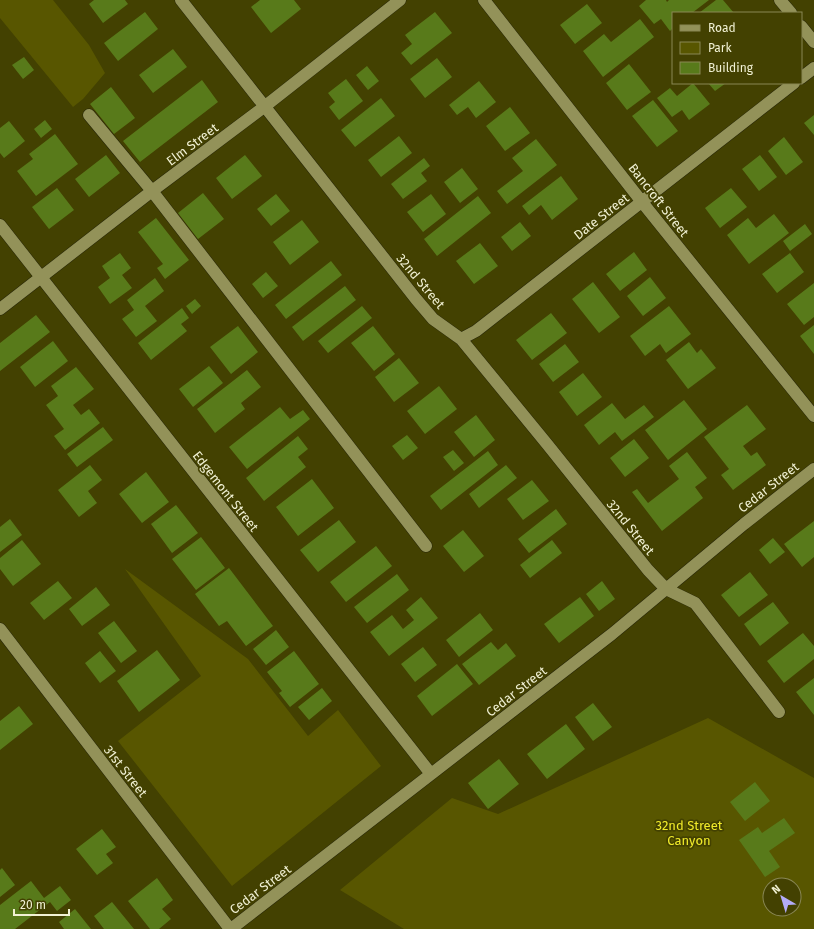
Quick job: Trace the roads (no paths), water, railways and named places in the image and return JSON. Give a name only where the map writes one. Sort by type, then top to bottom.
[{"type":"street","name":"32nd Street","points":[[181,0],[416,300],[433,319],[461,339],[648,570],[666,588],[695,604],[779,712]]},
{"type":"street","name":"Elm Street","points":[[0,309],[264,107],[400,0]]},
{"type":"street","name":"Bancroft Street","points":[[484,0],[642,202],[814,416]]},
{"type":"street","points":[[780,0],[790,12]]},
{"type":"street","points":[[802,27],[814,42]]},
{"type":"street","points":[[802,77],[814,68]]},
{"type":"street","name":"Date Street","points":[[461,339],[476,331],[793,84]]},
{"type":"street","points":[[89,115],[152,192],[426,546]]},
{"type":"street","name":"Edgemont Street","points":[[0,225],[40,278],[431,774]]},
{"type":"street","name":"Cedar Street","points":[[231,929],[612,634],[744,524],[814,469]]},
{"type":"street","name":"31st Street","points":[[0,629],[231,929]]},
{"type":"park label","name":"32nd Street Canyon","points":[[689,832]]}]
